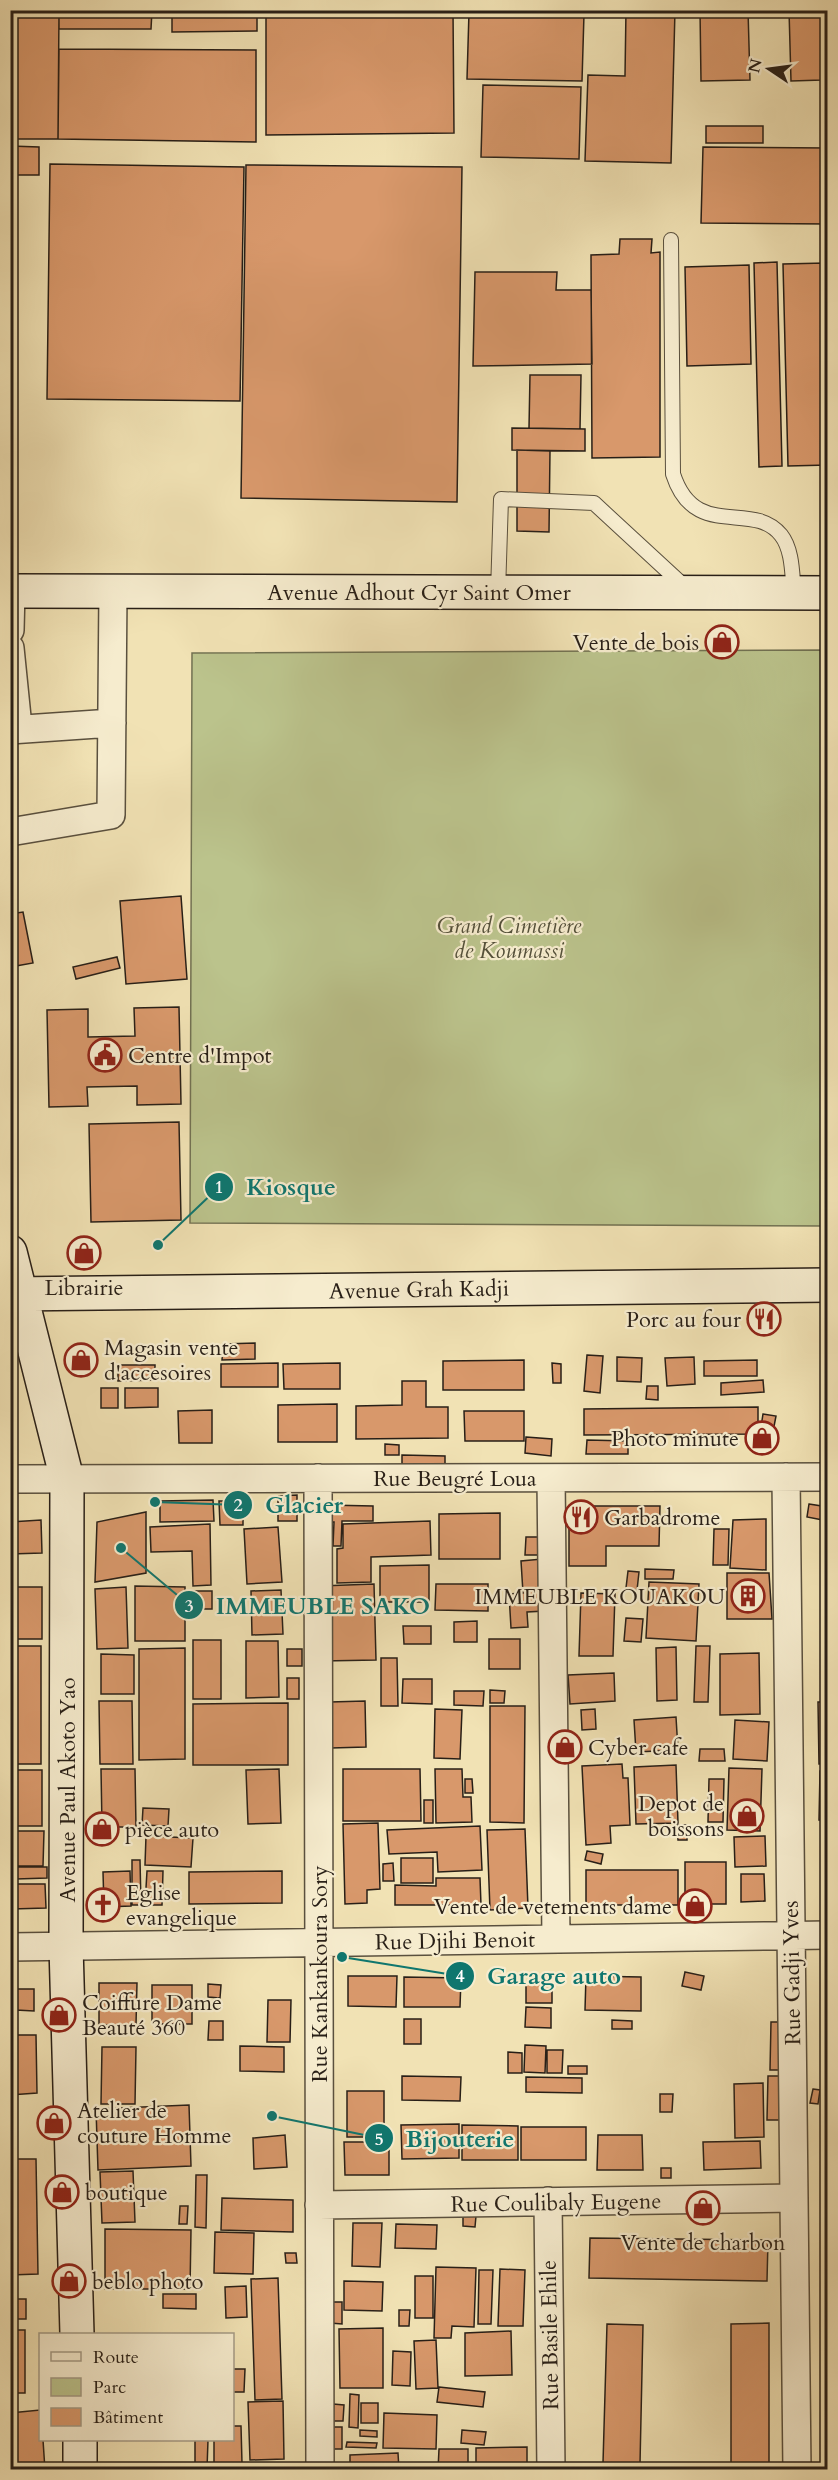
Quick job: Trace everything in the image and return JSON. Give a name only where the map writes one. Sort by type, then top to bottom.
[{"type":"street","name":"Avenue Adhout Cyr Saint Omer","points":[[11,591],[828,593]]},
{"type":"street","points":[[10,630],[11,591]]},
{"type":"street","points":[[10,832],[111,815],[113,591]]},
{"type":"street","points":[[10,648],[14,728],[112,723]]},
{"type":"street","name":"Avenue Paul Akoto Yao","points":[[10,1252],[16,1294],[67,1479],[66,1946],[77,2333]]},
{"type":"street","name":"Avenue Grah Kadji","points":[[16,1294],[828,1285]]},
{"type":"street","name":"Rue Gadji Yves","points":[[786,1477],[797,2469]]},
{"type":"street","name":"Rue Beugré Loua","points":[[10,1479],[828,1477]]},
{"type":"street","name":"Rue Kankankoura Sory","points":[[318,1478],[320,2469]]},
{"type":"street","points":[[551,1478],[556,1939]]},
{"type":"street","name":"Rue Djihi Benoit","points":[[10,1947],[828,1935]]},
{"type":"street","name":"Rue Coulibaly Eugene","points":[[319,2205],[794,2198]]},
{"type":"street","name":"Rue Basile Ehile","points":[[548,2201],[550,2469]]},
{"type":"street","points":[[80,2441],[80,2469]]},
{"type":"lane","points":[[671,240],[673,474],[679,494],[696,509],[714,516],[761,522],[781,534],[788,548],[794,593]]},
{"type":"lane","points":[[498,592],[501,499],[594,503],[691,593]]},
{"type":"green space","name":"Grand Cimetière de Koumassi","points":[[827,650],[827,1226],[190,1223],[192,653]]},
{"type":"building","points":[[10,10],[59,10],[58,139],[10,139]]},
{"type":"building","points":[[59,10],[152,10],[151,29],[59,29]]},
{"type":"building","points":[[172,10],[257,10],[257,31],[172,32]]},
{"type":"building","points":[[266,10],[453,10],[454,133],[266,135]]},
{"type":"building","points":[[626,10],[675,10],[671,163],[585,161],[588,75],[625,76]]},
{"type":"building","points":[[700,10],[748,10],[750,80],[701,81]]},
{"type":"building","points":[[789,10],[821,10],[822,80],[791,81]]},
{"type":"building","points":[[469,12],[584,14],[582,81],[467,79]]},
{"type":"building","points":[[59,49],[256,50],[256,142],[58,139]]},
{"type":"building","points":[[483,85],[581,87],[579,159],[481,157]]},
{"type":"building","points":[[706,126],[763,126],[763,143],[706,143]]},
{"type":"building","points":[[10,146],[39,147],[39,175],[10,175]]},
{"type":"building","points":[[703,147],[828,148],[828,224],[701,223]]},
{"type":"building","points":[[50,164],[244,167],[240,401],[47,399]]},
{"type":"building","points":[[246,165],[462,167],[457,502],[241,498]]},
{"type":"building","points":[[620,239],[652,239],[651,253],[660,252],[660,457],[592,458],[591,255],[619,254]]},
{"type":"building","points":[[777,262],[782,466],[759,467],[754,263]]},
{"type":"building","points":[[825,263],[828,465],[788,466],[783,264]]},
{"type":"building","points":[[749,265],[751,364],[687,366],[685,267]]},
{"type":"building","points":[[475,272],[557,272],[556,290],[591,290],[592,364],[473,366]]},
{"type":"building","points":[[530,375],[581,375],[580,429],[529,428]]},
{"type":"building","points":[[10,392],[16,393],[14,449],[10,448]]},
{"type":"building","points":[[512,428],[585,429],[585,451],[512,450]]},
{"type":"building","points":[[517,450],[550,451],[549,532],[517,531]]},
{"type":"building","points":[[181,896],[187,979],[126,984],[120,901]]},
{"type":"building","points":[[23,912],[33,963],[10,967],[10,914]]},
{"type":"building","points":[[117,957],[120,968],[76,979],[73,967]]},
{"type":"building","points":[[179,1007],[181,1104],[137,1105],[137,1086],[87,1087],[88,1106],[49,1107],[47,1010],[88,1009],[88,1037],[135,1036],[134,1008]]},
{"type":"building","points":[[179,1122],[181,1220],[91,1222],[89,1124]]},
{"type":"building","points":[[255,1343],[255,1359],[222,1360],[223,1344]]},
{"type":"building","points":[[587,1355],[603,1356],[600,1393],[584,1391]]},
{"type":"building","points":[[617,1357],[642,1358],[641,1382],[617,1381]]},
{"type":"building","points":[[694,1357],[695,1384],[667,1386],[665,1358]]},
{"type":"building","points":[[524,1360],[524,1390],[443,1390],[443,1361]]},
{"type":"building","points":[[757,1360],[757,1376],[704,1376],[704,1361]]},
{"type":"building","points":[[278,1363],[278,1387],[221,1387],[221,1364]]},
{"type":"building","points":[[340,1363],[340,1389],[284,1389],[283,1364]]},
{"type":"building","points":[[552,1363],[561,1364],[561,1383],[553,1383]]},
{"type":"building","points":[[118,1365],[155,1365],[155,1380],[118,1381]]},
{"type":"building","points":[[763,1380],[764,1392],[721,1395],[721,1383]]},
{"type":"building","points":[[402,1381],[426,1381],[426,1407],[448,1407],[448,1438],[356,1439],[356,1406],[402,1405]]},
{"type":"building","points":[[647,1386],[658,1386],[658,1400],[646,1399]]},
{"type":"building","points":[[101,1388],[118,1388],[118,1408],[101,1408]]},
{"type":"building","points":[[125,1388],[158,1388],[158,1407],[125,1408]]},
{"type":"building","points":[[337,1404],[337,1442],[278,1442],[278,1405]]},
{"type":"building","points":[[758,1407],[758,1434],[584,1435],[584,1409]]},
{"type":"building","points":[[212,1410],[212,1443],[179,1443],[178,1411]]},
{"type":"building","points":[[464,1411],[524,1411],[524,1441],[465,1441]]},
{"type":"building","points":[[763,1414],[776,1416],[771,1442],[759,1440]]},
{"type":"building","points":[[526,1437],[552,1439],[551,1456],[525,1453]]},
{"type":"building","points":[[587,1440],[628,1441],[628,1454],[586,1454]]},
{"type":"building","points":[[385,1444],[399,1445],[399,1455],[385,1455]]},
{"type":"building","points":[[402,1455],[445,1456],[445,1466],[402,1465]]},
{"type":"building","points":[[297,1495],[297,1521],[278,1521],[278,1496]]},
{"type":"building","points":[[213,1500],[214,1521],[160,1522],[160,1501]]},
{"type":"building","points":[[219,1501],[243,1501],[243,1525],[220,1525]]},
{"type":"building","points":[[809,1504],[828,1507],[828,1521],[807,1517]]},
{"type":"building","points":[[326,1505],[373,1506],[373,1521],[342,1521],[341,1546],[333,1546],[334,1522],[326,1522]]},
{"type":"building","points":[[569,1506],[660,1506],[659,1546],[606,1546],[606,1566],[569,1566]]},
{"type":"building","points":[[146,1512],[146,1573],[95,1582],[97,1522]]},
{"type":"building","points":[[500,1513],[500,1559],[439,1559],[439,1514]]},
{"type":"building","points":[[766,1519],[766,1570],[730,1568],[733,1520]]},
{"type":"building","points":[[41,1520],[42,1553],[10,1554],[10,1522]]},
{"type":"building","points":[[430,1521],[431,1555],[371,1557],[371,1582],[337,1583],[337,1549],[343,1548],[343,1524]]},
{"type":"building","points":[[210,1524],[211,1585],[193,1586],[192,1551],[151,1552],[150,1527]]},
{"type":"building","points":[[278,1527],[282,1582],[247,1584],[244,1529]]},
{"type":"building","points":[[714,1529],[729,1529],[728,1565],[713,1565]]},
{"type":"building","points":[[526,1537],[538,1537],[538,1555],[525,1555]]},
{"type":"building","points":[[542,1559],[545,1611],[527,1612],[528,1627],[511,1628],[509,1594],[523,1593],[521,1561]]},
{"type":"building","points":[[429,1565],[429,1602],[380,1602],[380,1566]]},
{"type":"building","points":[[645,1569],[674,1570],[673,1579],[645,1579]]},
{"type":"building","points":[[628,1571],[639,1572],[637,1590],[626,1588]]},
{"type":"building","name":"IMMEUBLE KOUAKOU","points":[[727,1573],[769,1573],[772,1619],[727,1619]]},
{"type":"building","points":[[649,1582],[699,1584],[696,1641],[646,1638]]},
{"type":"building","points":[[374,1584],[376,1660],[322,1661],[320,1586]]},
{"type":"building","points":[[436,1584],[488,1584],[488,1611],[435,1610]]},
{"type":"building","points":[[135,1586],[185,1587],[185,1641],[135,1641]]},
{"type":"building","points":[[10,1587],[42,1587],[42,1639],[10,1639]]},
{"type":"building","points":[[126,1587],[128,1648],[97,1649],[95,1589]]},
{"type":"building","points":[[823,1588],[828,1588],[828,1648],[826,1648]]},
{"type":"building","points":[[281,1590],[283,1634],[252,1635],[251,1591]]},
{"type":"building","points":[[192,1591],[212,1591],[212,1609],[193,1609]]},
{"type":"building","points":[[581,1593],[615,1594],[613,1656],[579,1656]]},
{"type":"building","points":[[626,1618],[643,1619],[641,1642],[624,1641]]},
{"type":"building","points":[[477,1621],[477,1642],[454,1642],[454,1622]]},
{"type":"building","points":[[403,1626],[431,1626],[431,1644],[404,1644]]},
{"type":"building","points":[[489,1639],[520,1639],[520,1669],[489,1669]]},
{"type":"building","points":[[193,1640],[221,1640],[221,1699],[193,1699]]},
{"type":"building","points":[[246,1641],[278,1641],[279,1697],[246,1698]]},
{"type":"building","points":[[10,1646],[41,1646],[41,1764],[10,1764]]},
{"type":"building","points":[[696,1646],[710,1646],[708,1702],[694,1702]]},
{"type":"building","points":[[676,1647],[677,1700],[657,1701],[656,1648]]},
{"type":"building","points":[[185,1648],[185,1759],[139,1760],[139,1649]]},
{"type":"building","points":[[287,1649],[302,1649],[302,1666],[287,1666]]},
{"type":"building","points":[[759,1653],[760,1714],[720,1715],[720,1654]]},
{"type":"building","points":[[101,1654],[134,1655],[134,1694],[101,1694]]},
{"type":"building","points":[[381,1658],[397,1658],[398,1706],[381,1706]]},
{"type":"building","points":[[614,1673],[615,1701],[570,1704],[568,1675]]},
{"type":"building","points":[[287,1678],[299,1678],[299,1699],[287,1699]]},
{"type":"building","points":[[403,1679],[432,1679],[432,1704],[402,1703]]},
{"type":"building","points":[[490,1690],[505,1691],[504,1703],[490,1703]]},
{"type":"building","points":[[454,1691],[484,1691],[483,1706],[454,1705]]},
{"type":"building","points":[[99,1701],[132,1701],[133,1764],[100,1764]]},
{"type":"building","points":[[365,1701],[366,1747],[331,1748],[330,1702]]},
{"type":"building","points":[[818,1702],[828,1702],[828,1763],[819,1764]]},
{"type":"building","points":[[288,1703],[288,1765],[193,1765],[193,1704]]},
{"type":"building","points":[[490,1706],[525,1706],[524,1823],[490,1822]]},
{"type":"building","points":[[435,1709],[462,1710],[460,1759],[434,1758]]},
{"type":"building","points":[[595,1709],[596,1729],[582,1730],[581,1710]]},
{"type":"building","points":[[676,1717],[678,1750],[636,1752],[634,1720]]},
{"type":"building","points":[[735,1720],[769,1722],[767,1761],[733,1759]]},
{"type":"building","points":[[700,1749],[724,1749],[725,1761],[699,1761]]},
{"type":"building","points":[[622,1764],[623,1778],[628,1778],[630,1825],[610,1826],[611,1843],[586,1845],[582,1766]]},
{"type":"building","points":[[676,1765],[678,1823],[636,1824],[634,1767]]},
{"type":"building","points":[[729,1768],[762,1769],[760,1831],[727,1830]]},
{"type":"building","points":[[101,1769],[135,1769],[136,1827],[102,1827]]},
{"type":"building","points":[[279,1769],[281,1823],[248,1824],[246,1770]]},
{"type":"building","points":[[343,1769],[420,1769],[421,1821],[343,1821]]},
{"type":"building","points":[[435,1769],[462,1769],[463,1797],[471,1797],[472,1822],[436,1823]]},
{"type":"building","points":[[10,1770],[42,1770],[42,1826],[10,1826]]},
{"type":"building","points":[[820,1771],[828,1771],[828,1820],[819,1820]]},
{"type":"building","points":[[465,1779],[472,1779],[473,1793],[465,1793]]},
{"type":"building","points":[[709,1779],[724,1779],[723,1822],[708,1822]]},
{"type":"building","points":[[424,1800],[433,1800],[433,1823],[424,1823]]},
{"type":"building","points":[[143,1808],[169,1809],[168,1826],[142,1825]]},
{"type":"building","points":[[378,1823],[380,1889],[367,1890],[367,1903],[345,1904],[343,1824]]},
{"type":"building","points":[[677,1825],[687,1825],[687,1840],[678,1840]]},
{"type":"building","points":[[480,1826],[482,1870],[438,1872],[437,1852],[389,1854],[387,1830]]},
{"type":"building","points":[[525,1829],[528,1908],[490,1910],[487,1830]]},
{"type":"building","points":[[10,1831],[44,1831],[43,1866],[10,1866]]},
{"type":"building","points":[[146,1836],[193,1838],[191,1867],[145,1865]]},
{"type":"building","points":[[765,1836],[766,1866],[735,1867],[734,1837]]},
{"type":"building","points":[[587,1851],[603,1854],[601,1864],[585,1860]]},
{"type":"building","points":[[401,1858],[433,1858],[433,1883],[401,1883]]},
{"type":"building","points":[[132,1860],[140,1860],[141,1905],[132,1905]]},
{"type":"building","points":[[685,1862],[726,1862],[726,1904],[685,1904]]},
{"type":"building","points":[[393,1863],[394,1881],[383,1881],[383,1864]]},
{"type":"building","points":[[16,1867],[47,1867],[47,1878],[16,1879]]},
{"type":"building","points":[[586,1870],[678,1870],[678,1905],[586,1905]]},
{"type":"building","points":[[130,1871],[131,1906],[104,1907],[103,1872]]},
{"type":"building","points":[[147,1871],[163,1871],[162,1905],[145,1905]]},
{"type":"building","points":[[282,1871],[282,1903],[189,1904],[189,1872]]},
{"type":"building","points":[[741,1874],[764,1874],[765,1901],[741,1902]]},
{"type":"building","points":[[436,1878],[480,1878],[481,1905],[395,1905],[395,1885],[436,1886]]},
{"type":"building","points":[[12,1884],[45,1884],[46,1908],[12,1909]]},
{"type":"building","points":[[685,1972],[704,1976],[701,1990],[682,1986]]},
{"type":"building","points":[[348,1976],[397,1976],[396,2007],[348,2006]]},
{"type":"building","points":[[586,1976],[641,1977],[641,2011],[585,2010]]},
{"type":"building","points":[[404,1977],[461,1978],[460,2007],[404,2007]]},
{"type":"building","points":[[99,1983],[137,1983],[136,2025],[99,2025]]},
{"type":"building","points":[[208,1984],[221,1985],[220,1998],[208,1997]]},
{"type":"building","points":[[526,1984],[552,1984],[552,2003],[526,2003]]},
{"type":"building","points":[[152,1985],[192,1985],[192,2024],[152,2024]]},
{"type":"building","points":[[16,1989],[34,1989],[34,2011],[16,2010]]},
{"type":"building","points":[[268,2000],[291,2000],[290,2042],[267,2042]]},
{"type":"building","points":[[526,2007],[551,2008],[551,2028],[525,2027]]},
{"type":"building","points":[[404,2019],[421,2019],[421,2044],[404,2044]]},
{"type":"building","points":[[612,2020],[632,2021],[632,2029],[612,2029]]},
{"type":"building","points":[[209,2021],[223,2021],[223,2040],[208,2040]]},
{"type":"building","points":[[771,2022],[785,2022],[784,2070],[770,2070]]},
{"type":"building","points":[[10,2035],[36,2035],[37,2093],[10,2095]]},
{"type":"building","points":[[525,2045],[546,2046],[545,2073],[524,2072]]},
{"type":"building","points":[[240,2046],[284,2047],[284,2072],[240,2071]]},
{"type":"building","points":[[102,2047],[136,2047],[135,2104],[101,2104]]},
{"type":"building","points":[[547,2050],[563,2050],[562,2073],[547,2073]]},
{"type":"building","points":[[508,2052],[522,2053],[522,2073],[508,2073]]},
{"type":"building","points":[[568,2066],[587,2066],[587,2074],[568,2074]]},
{"type":"building","points":[[402,2076],[461,2077],[460,2101],[402,2100]]},
{"type":"building","points":[[768,2076],[784,2076],[784,2120],[767,2120]]},
{"type":"building","points":[[526,2077],[582,2078],[582,2093],[526,2092]]},
{"type":"building","points":[[763,2083],[764,2137],[735,2138],[734,2084]]},
{"type":"building","points":[[813,2089],[820,2090],[818,2104],[810,2103]]},
{"type":"building","points":[[347,2091],[384,2091],[384,2137],[347,2137]]},
{"type":"building","points":[[660,2094],[673,2094],[672,2112],[660,2112]]},
{"type":"building","points":[[189,2105],[191,2166],[98,2170],[96,2109]]},
{"type":"building","points":[[459,2124],[459,2158],[402,2159],[401,2125]]},
{"type":"building","points":[[462,2125],[518,2126],[518,2160],[462,2160]]},
{"type":"building","points":[[521,2127],[586,2127],[586,2160],[521,2160]]},
{"type":"building","points":[[285,2135],[287,2167],[254,2169],[253,2138]]},
{"type":"building","points":[[598,2135],[642,2135],[643,2170],[597,2170]]},
{"type":"building","points":[[760,2141],[761,2168],[704,2170],[703,2142]]},
{"type":"building","points":[[344,2142],[389,2142],[389,2175],[345,2175]]},
{"type":"building","points":[[10,2159],[36,2159],[38,2274],[10,2275]]},
{"type":"building","points":[[661,2168],[671,2168],[671,2178],[661,2178]]},
{"type":"building","points":[[133,2171],[135,2222],[102,2223],[100,2172]]},
{"type":"building","points":[[196,2175],[207,2175],[206,2228],[195,2227]]},
{"type":"building","points":[[222,2198],[293,2200],[293,2232],[221,2230]]},
{"type":"building","points":[[180,2206],[188,2206],[187,2224],[179,2224]]},
{"type":"building","points":[[463,2215],[476,2216],[475,2227],[463,2226]]},
{"type":"building","points":[[353,2223],[382,2223],[380,2267],[352,2266]]},
{"type":"building","points":[[396,2224],[437,2225],[436,2249],[395,2248]]},
{"type":"building","points":[[105,2229],[191,2230],[190,2289],[105,2289]]},
{"type":"building","points":[[215,2232],[254,2233],[253,2274],[214,2273]]},
{"type":"building","points":[[590,2238],[768,2240],[767,2281],[589,2278]]},
{"type":"building","points":[[285,2253],[296,2253],[297,2263],[286,2263]]},
{"type":"building","points":[[436,2267],[476,2268],[474,2327],[452,2326],[451,2338],[434,2338]]},
{"type":"building","points":[[500,2269],[525,2270],[523,2326],[498,2326]]},
{"type":"building","points":[[479,2270],[493,2270],[491,2324],[478,2324]]},
{"type":"building","points":[[415,2276],[433,2276],[433,2318],[415,2318]]},
{"type":"building","points":[[278,2278],[282,2399],[255,2400],[251,2279]]},
{"type":"building","points":[[344,2281],[383,2282],[382,2311],[344,2310]]},
{"type":"building","points":[[246,2286],[247,2317],[226,2318],[225,2287]]},
{"type":"building","points":[[163,2294],[196,2294],[196,2309],[163,2308]]},
{"type":"building","points":[[10,2299],[26,2299],[26,2319],[10,2319]]},
{"type":"building","points":[[329,2302],[342,2302],[342,2324],[330,2323]]},
{"type":"building","points":[[399,2310],[410,2310],[409,2326],[399,2326]]},
{"type":"building","points":[[769,2323],[769,2464],[731,2464],[731,2324]]},
{"type":"building","points":[[607,2324],[643,2325],[640,2464],[603,2463]]},
{"type":"building","points":[[383,2328],[383,2388],[340,2388],[339,2329]]},
{"type":"building","points":[[10,2330],[25,2330],[25,2393],[10,2393]]},
{"type":"building","points":[[511,2331],[512,2375],[465,2376],[465,2333]]},
{"type":"building","points":[[436,2340],[438,2388],[416,2389],[414,2341]]},
{"type":"building","points":[[393,2351],[411,2352],[410,2386],[392,2385]]},
{"type":"building","points":[[234,2369],[245,2369],[244,2392],[234,2392]]},
{"type":"building","points":[[439,2387],[485,2392],[483,2407],[437,2402]]},
{"type":"building","points":[[350,2394],[359,2395],[358,2428],[349,2427]]},
{"type":"building","points":[[283,2401],[284,2459],[250,2460],[248,2402]]},
{"type":"building","points":[[361,2403],[378,2403],[378,2423],[361,2423]]},
{"type":"building","points":[[333,2404],[344,2405],[343,2421],[332,2421]]},
{"type":"building","points":[[39,2410],[39,2441],[43,2441],[45,2470],[10,2470],[10,2413]]},
{"type":"building","points":[[384,2413],[437,2415],[436,2449],[383,2448]]},
{"type":"building","points":[[234,2426],[241,2426],[242,2463],[214,2464],[214,2441],[234,2441]]},
{"type":"building","points":[[326,2427],[342,2427],[342,2449],[326,2449]]},
{"type":"building","points":[[360,2430],[377,2431],[377,2437],[360,2436]]},
{"type":"building","points":[[462,2430],[486,2432],[484,2445],[461,2443]]},
{"type":"building","points":[[195,2441],[208,2441],[207,2469],[195,2468]]},
{"type":"building","points":[[347,2442],[377,2443],[376,2448],[346,2447]]},
{"type":"building","points":[[527,2447],[527,2470],[493,2470],[493,2463],[476,2464],[476,2448]]},
{"type":"building","points":[[439,2449],[468,2449],[468,2470],[438,2470]]},
{"type":"building","points":[[398,2453],[399,2470],[350,2470],[350,2455]]},
{"type":"place","name":"Vente de bois","points":[[722,642]]},
{"type":"place","name":"Centre d'Impot","points":[[105,1055]]},
{"type":"place","name":"Kiosque","points":[[158,1245]]},
{"type":"place","name":"Librairie","points":[[84,1253]]},
{"type":"place","name":"Porc au four","points":[[764,1319]]},
{"type":"place","name":"Magasin vente d'accesoires","points":[[81,1360]]},
{"type":"place","name":"Photo minute","points":[[762,1438]]},
{"type":"place","name":"Glacier","points":[[155,1502]]},
{"type":"place","name":"Garbadrome","points":[[581,1517]]},
{"type":"place","name":"IMMEUBLE SAKO","points":[[121,1548]]},
{"type":"place","name":"IMMEUBLE KOUAKOU","points":[[748,1596]]},
{"type":"place","name":"Cyber cafe","points":[[565,1747]]},
{"type":"place","name":"Depot de boissons","points":[[747,1816]]},
{"type":"place","name":"pièce auto","points":[[102,1829]]},
{"type":"place","name":"Eglise evangelique","points":[[103,1905]]},
{"type":"place","name":"Vente de vetements dame","points":[[695,1906]]},
{"type":"place","name":"Garage auto","points":[[342,1957]]},
{"type":"place","name":"Coiffure Dame Beauté 360","points":[[59,2015]]},
{"type":"place","name":"Bijouterie","points":[[272,2116]]},
{"type":"place","name":"Atelier de couture Homme","points":[[54,2123]]},
{"type":"place","name":"boutique","points":[[62,2192]]},
{"type":"place","name":"Vente de charbon","points":[[703,2208]]},
{"type":"place","name":"beblo photo","points":[[69,2281]]}]
